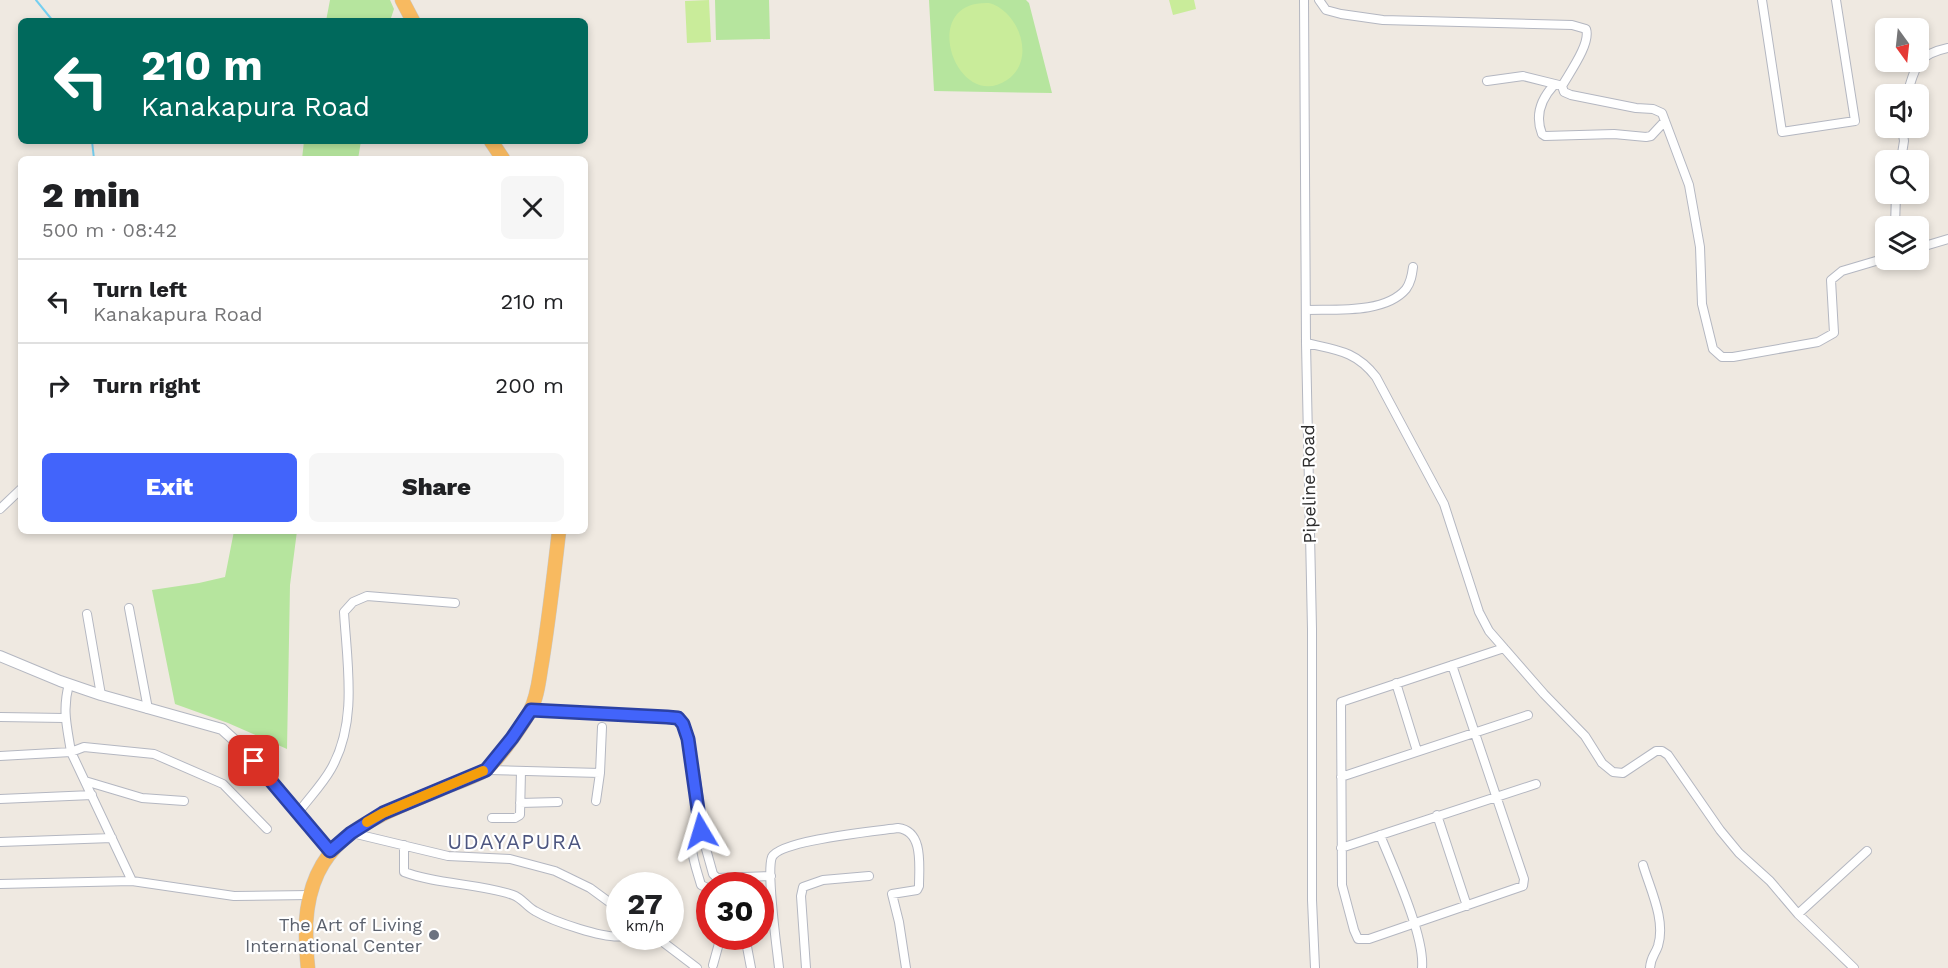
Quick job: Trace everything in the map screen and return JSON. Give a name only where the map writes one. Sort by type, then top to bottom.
[{"type":"highway","points":[[402,0],[411,18]]},
{"type":"highway","points":[[308,968],[305,949],[310,895],[320,866],[330,851],[351,833],[383,813],[486,770],[531,710],[536,694],[548,622],[560,534]]},
{"type":"street","name":"Pipeline Road","points":[[1305,0],[1306,343],[1312,629],[1312,900],[1315,968]]},
{"type":"street","points":[[1319,0],[1326,10],[1383,20],[1572,25],[1586,28],[1584,47],[1558,85],[1544,98],[1539,110],[1542,134],[1545,136],[1614,134],[1646,137],[1651,136],[1665,121]]},
{"type":"street","points":[[1762,0],[1782,132],[1855,121],[1836,0]]},
{"type":"street","points":[[1910,84],[1917,63],[1924,56],[1948,48]]},
{"type":"street","points":[[1486,81],[1523,76],[1558,85],[1564,92],[1571,95],[1636,108],[1653,108],[1662,113],[1689,185],[1700,246],[1702,304],[1713,349],[1722,357],[1818,342],[1834,333],[1831,280],[1842,271],[1875,261]]},
{"type":"street","points":[[1929,245],[1948,239]]},
{"type":"street","points":[[1306,310],[1357,309],[1390,300],[1405,290],[1411,280],[1413,267]]},
{"type":"street","points":[[1306,343],[1348,352],[1365,363],[1376,377],[1444,504],[1479,612],[1489,631],[1544,694],[1585,736],[1602,763],[1613,772],[1623,773],[1656,751],[1662,751],[1668,755],[1720,830],[1739,853],[1770,881],[1798,914],[1854,968]]},
{"type":"street","points":[[0,509],[18,492]]},
{"type":"street","points":[[298,813],[331,770],[344,740],[349,713],[344,612],[353,602],[367,596],[456,603]]},
{"type":"street","points":[[129,608],[148,709]]},
{"type":"street","points":[[87,614],[101,695]]},
{"type":"street","points":[[1452,665],[1524,879],[1523,886],[1369,939],[1358,939],[1342,885],[1341,702],[1396,683],[1504,648]]},
{"type":"street","points":[[0,656],[101,695],[222,729],[242,747],[330,851]]},
{"type":"street","points":[[1396,683],[1417,751]]},
{"type":"street","points":[[69,684],[65,696],[64,718],[71,752],[132,881]]},
{"type":"street","points":[[531,710],[678,718],[683,724],[688,739],[701,831],[712,872]]},
{"type":"street","points":[[1341,777],[1473,732],[1528,716]]},
{"type":"street","points":[[0,717],[64,718]]},
{"type":"street","points":[[596,801],[602,728]]},
{"type":"street","points":[[0,756],[71,752],[84,747],[154,754],[223,784],[267,829]]},
{"type":"street","points":[[486,770],[600,772]]},
{"type":"street","points":[[492,818],[515,818],[520,815],[520,771]]},
{"type":"street","points":[[85,781],[136,797],[184,801]]},
{"type":"street","points":[[1341,848],[1536,784]]},
{"type":"street","points":[[0,799],[92,795]]},
{"type":"street","points":[[520,803],[558,802]]},
{"type":"street","points":[[1437,815],[1467,906]]},
{"type":"street","points":[[771,872],[772,857],[778,850],[787,846],[898,828],[910,832],[916,838],[919,856],[919,886],[917,890],[892,894],[906,968]]},
{"type":"street","points":[[698,872],[692,844],[701,831]]},
{"type":"street","points":[[351,833],[448,856],[510,859],[555,871],[590,888],[606,900]]},
{"type":"street","points":[[1380,835],[1414,923],[1423,959],[1422,968]]},
{"type":"street","points":[[0,842],[112,838]]},
{"type":"street","points":[[404,845],[404,872],[515,895],[539,913],[606,936]]},
{"type":"street","points":[[1798,914],[1867,851]]},
{"type":"street","points":[[1643,865],[1659,918],[1658,946],[1651,956],[1650,968]]},
{"type":"street","points":[[806,968],[801,896],[803,887],[823,880],[869,876]]},
{"type":"street","points":[[0,884],[132,881],[234,896],[310,895]]},
{"type":"street","points":[[774,915],[779,968]]},
{"type":"street","points":[[673,950],[697,968]]},
{"type":"street","points":[[712,965],[717,950]]},
{"type":"street","points":[[748,950],[751,968]]},
{"type":"green space","points":[[330,0],[390,0],[394,9],[391,18],[327,18]]},
{"type":"green space","points":[[709,0],[711,42],[687,43],[685,1]]},
{"type":"green space","points":[[715,0],[769,0],[770,39],[716,40]]},
{"type":"green space","points":[[929,0],[1026,0],[1029,3],[1052,93],[934,91]]},
{"type":"green space","points":[[1169,0],[1194,0],[1196,9],[1173,15]]},
{"type":"green space","points":[[989,3],[1000,8],[1009,16],[1016,26],[1022,49],[1021,61],[1016,71],[1007,80],[989,86],[973,82],[960,70],[952,53],[949,35],[954,19],[967,7]]},
{"type":"green space","points":[[304,144],[360,144],[358,156],[302,156]]},
{"type":"green space","points":[[233,534],[297,534],[290,585],[287,749],[228,723],[175,704],[152,590],[225,577]]},
{"type":"waterway","points":[[36,0],[51,18]]},
{"type":"waterway","points":[[92,144],[94,156]]},
{"type":"slow traffic","points":[[367,822],[483,771]]},
{"type":"place","name":"The Art of Living International Center","points":[[434,935]]},
{"type":"district","name":"UDAYAPURA","points":[[515,842]]},
{"type":"route","points":[[254,761],[330,851],[351,833],[383,813],[486,770],[531,710],[678,718],[683,724],[688,739],[701,831]]}]
